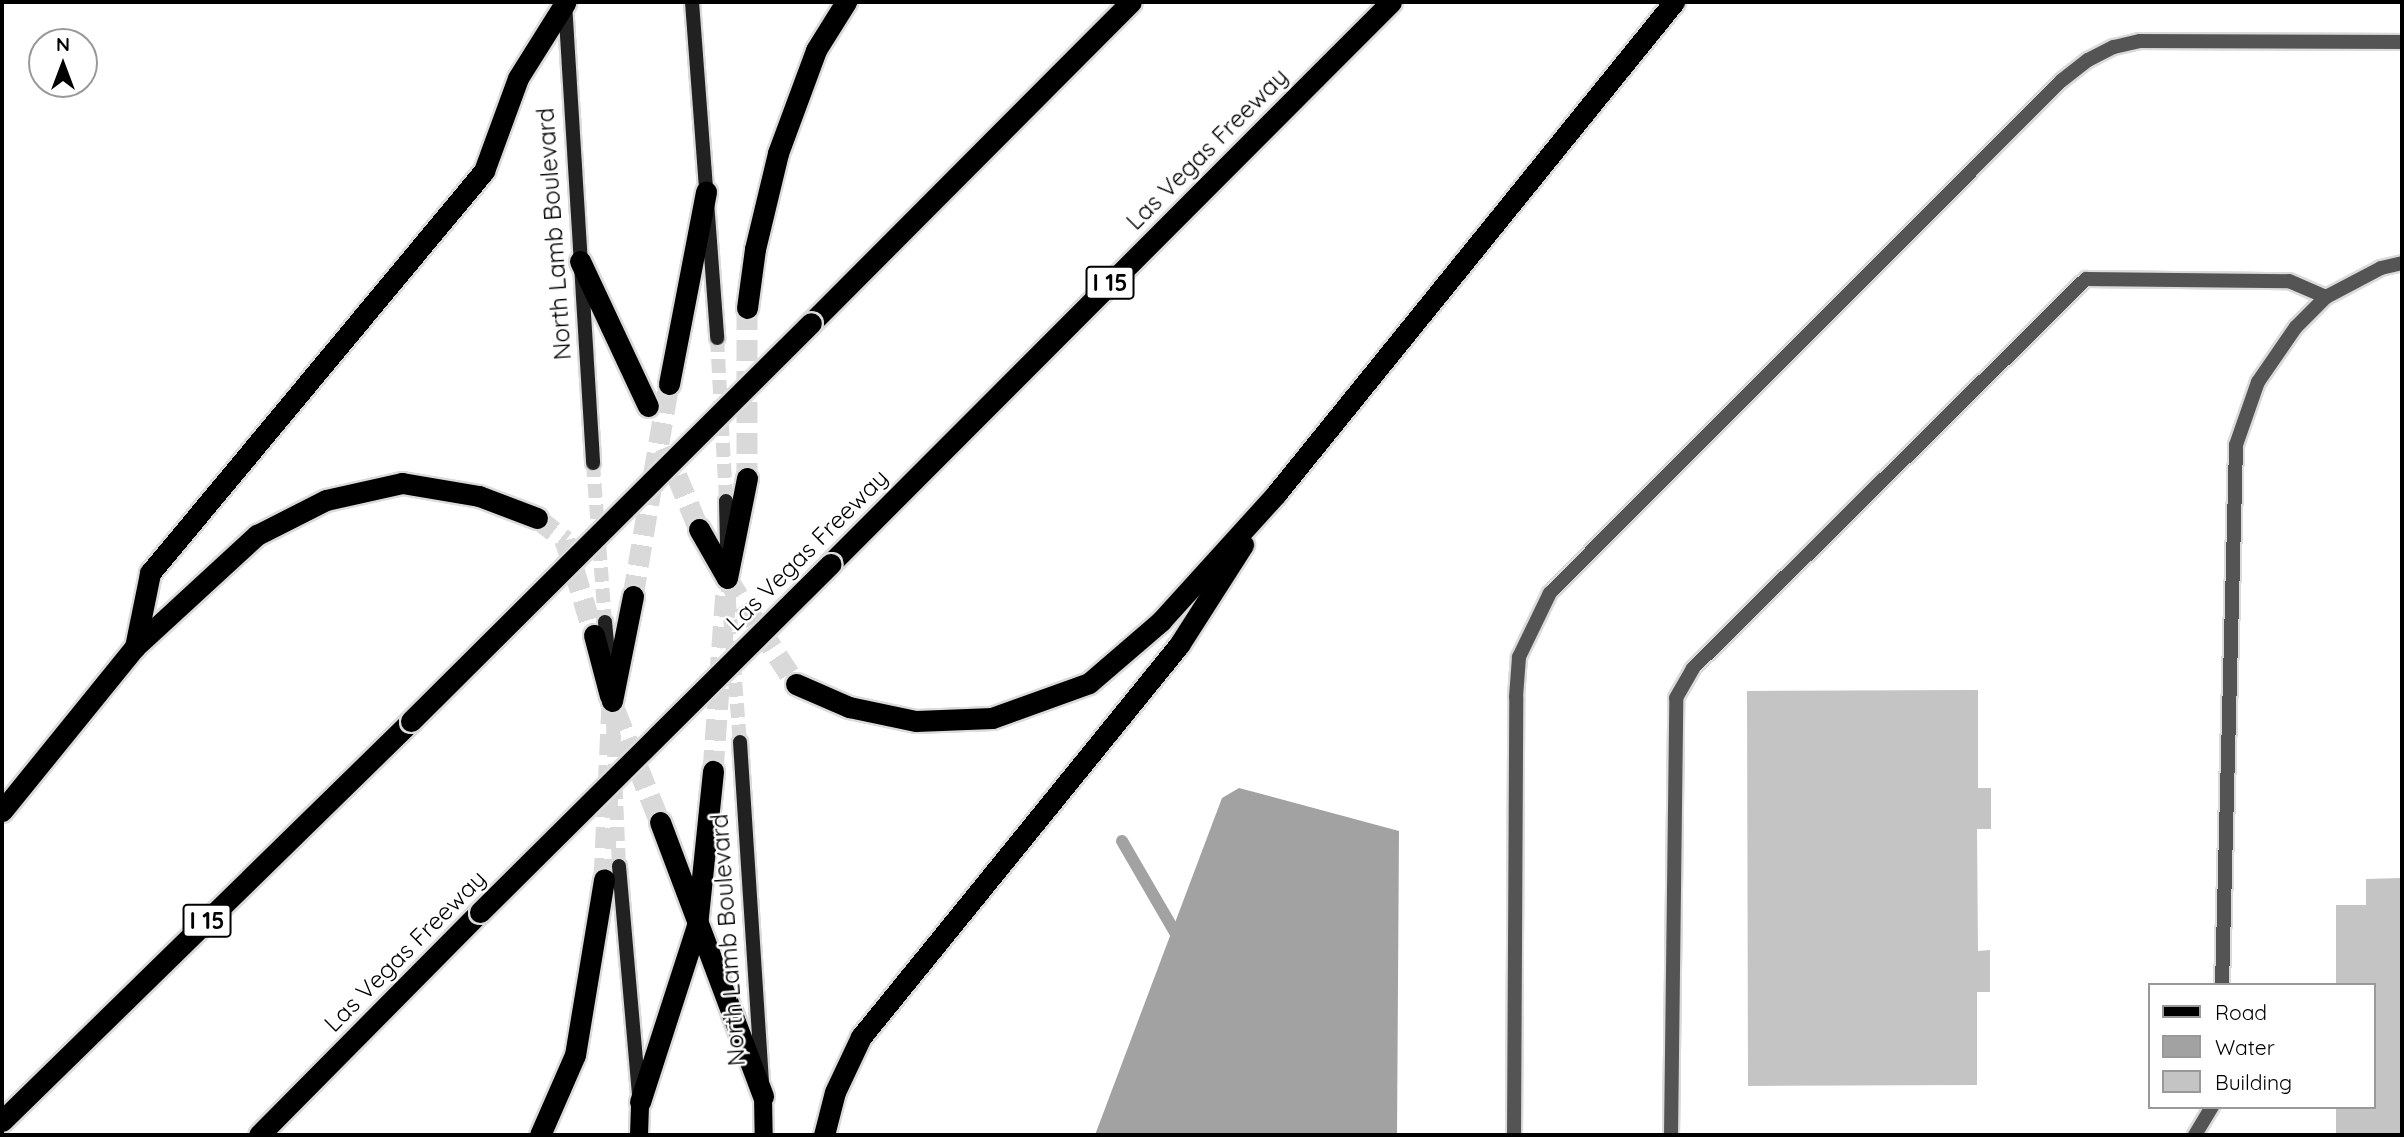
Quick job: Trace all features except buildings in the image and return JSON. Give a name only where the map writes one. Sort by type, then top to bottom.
[{"type":"highway","points":[[747,309],[755,249],[778,153],[816,50],[846,2]]},
{"type":"highway","name":"I 15","points":[[2,1121],[411,721],[1130,2]]},
{"type":"highway","name":"Las Vegas Freeway","points":[[259,1135],[1391,2]]},
{"type":"highway","points":[[796,684],[849,707],[916,721],[992,718],[1089,683],[1161,621],[1276,494],[1674,2]]},
{"type":"highway","points":[[135,647],[150,573],[484,171],[518,78],[565,3]]},
{"type":"highway","points":[[669,384],[706,191]]},
{"type":"highway","points":[[580,261],[648,406]]},
{"type":"highway","points":[[727,578],[747,478]]},
{"type":"highway","points":[[2,811],[135,647],[257,535],[326,500],[402,483],[479,496],[537,519]]},
{"type":"highway","points":[[824,1135],[835,1092],[861,1037],[1179,645],[1276,494]]},
{"type":"highway","points":[[699,529],[727,578]]},
{"type":"highway","points":[[600,628],[612,701],[633,596]]},
{"type":"highway","points":[[640,1102],[697,926],[713,771]]},
{"type":"highway","points":[[660,822],[763,1096]]},
{"type":"highway","points":[[540,1135],[575,1055],[611,872]]},
{"type":"main road","points":[[692,2],[717,338]]},
{"type":"main road","name":"North Lamb Boulevard","points":[[565,3],[593,463]]},
{"type":"main road","points":[[726,501],[727,578]]},
{"type":"main road","name":"North Lamb Boulevard","points":[[740,742],[764,1135]]},
{"type":"main road","points":[[611,872],[640,1102],[639,1135]]},
{"type":"lane","points":[[1514,1135],[1516,697],[1519,657],[1550,593],[2061,81],[2088,60],[2114,47],[2140,41],[2402,42]]},
{"type":"lane","points":[[2222,983],[2236,445],[2245,413],[2274,354],[2326,296],[2381,268],[2402,263]]},
{"type":"lane","points":[[1671,1135],[1676,698],[1693,668],[2086,279],[2289,281],[2326,296]]},
{"type":"lane","points":[[2195,1135],[2210,1109]]},
{"type":"water","points":[[1239,788],[1399,831],[1397,1135],[1095,1135],[1222,798]]},
{"type":"waterway","points":[[1122,841],[1180,941]]},
{"type":"tunnel","points":[[747,308],[747,478]]},
{"type":"tunnel","points":[[717,338],[726,501]]},
{"type":"tunnel","points":[[633,596],[669,384]]},
{"type":"tunnel","points":[[665,447],[699,529]]},
{"type":"tunnel","points":[[593,463],[605,622]]},
{"type":"tunnel","points":[[537,518],[565,540],[594,635]]},
{"type":"tunnel","points":[[727,578],[740,742]]},
{"type":"tunnel","points":[[727,578],[796,684]]},
{"type":"tunnel","points":[[713,771],[727,578]]},
{"type":"tunnel","points":[[612,701],[619,866]]},
{"type":"tunnel","points":[[604,879],[612,701]]},
{"type":"tunnel","points":[[615,710],[660,822]]}]
